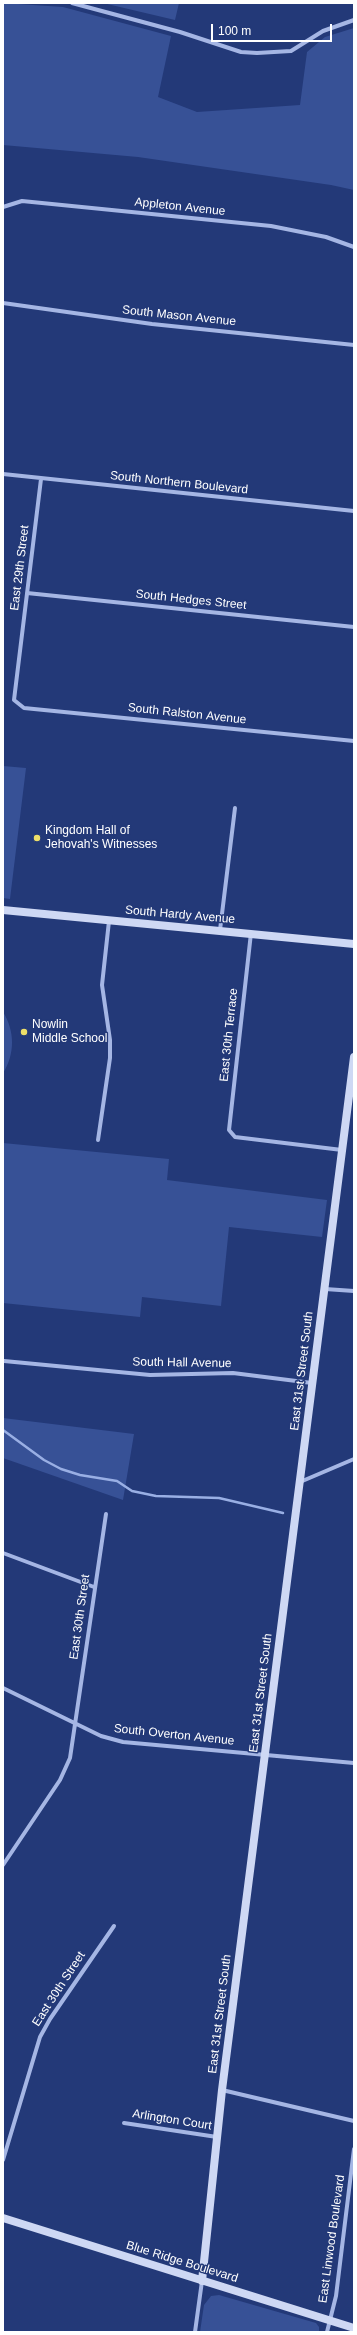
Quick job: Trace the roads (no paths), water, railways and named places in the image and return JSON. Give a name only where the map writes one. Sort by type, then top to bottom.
[{"type":"street","points":[[72,3],[180,32],[241,52],[257,53],[291,51],[323,30],[354,20]]},
{"type":"street","name":"Appleton Avenue","points":[[3,207],[22,202],[271,226],[326,237],[354,247]]},
{"type":"street","name":"South Mason Avenue","points":[[3,303],[152,324],[354,345]]},
{"type":"street","name":"South Northern Boulevard","points":[[3,474],[41,480],[354,511]]},
{"type":"street","name":"East 29th Street","points":[[19,705],[14,700],[41,480]]},
{"type":"street","name":"South Hedges Street","points":[[26,593],[354,627]]},
{"type":"street","name":"South Ralston Avenue","points":[[19,705],[24,708],[354,742]]},
{"type":"street","points":[[220,930],[235,808]]},
{"type":"street","name":"South Hardy Avenue","points":[[3,910],[354,944]]},
{"type":"street","points":[[98,1140],[110,1058],[110,1040],[102,985],[109,921]]},
{"type":"street","name":"East 30th Terrace","points":[[251,933],[229,1130],[235,1137],[342,1150]]},
{"type":"street","name":"East 31st Street South","points":[[195,2332],[202,2281],[222,2090],[354,1057]]},
{"type":"street","points":[[324,1288],[354,1291]]},
{"type":"street","name":"South Hall Avenue","points":[[4,1361],[150,1375],[232,1373],[312,1383]]},
{"type":"street","points":[[300,1482],[354,1459]]},
{"type":"street","name":"East 30th Street","points":[[3,1865],[60,1780],[70,1758],[76,1724],[94,1587],[106,1514]]},
{"type":"street","points":[[3,1553],[94,1587]]},
{"type":"street","name":"South Overton Avenue","points":[[3,1688],[100,1736],[123,1742],[354,1763]]},
{"type":"street","name":"East 30th Street","points":[[3,2160],[40,2037],[50,2019],[114,1926]]},
{"type":"street","points":[[222,2090],[354,2121]]},
{"type":"street","name":"Arlington Court","points":[[124,2122],[217,2137]]},
{"type":"street","name":"East Linwood Boulevard","points":[[327,2332],[336,2296],[354,2149]]},
{"type":"street","name":"Blue Ridge Boulevard","points":[[3,2218],[354,2328]]},
{"type":"waterway","points":[[3,1430],[44,1460],[61,1469],[80,1475],[117,1481],[132,1491],[156,1496],[219,1498],[283,1513]]},
{"type":"place","name":"Kingdom Hall of Jehovah's Witnesses","points":[[37,838]]},
{"type":"place","name":"Nowlin Middle School","points":[[24,1032]]}]
